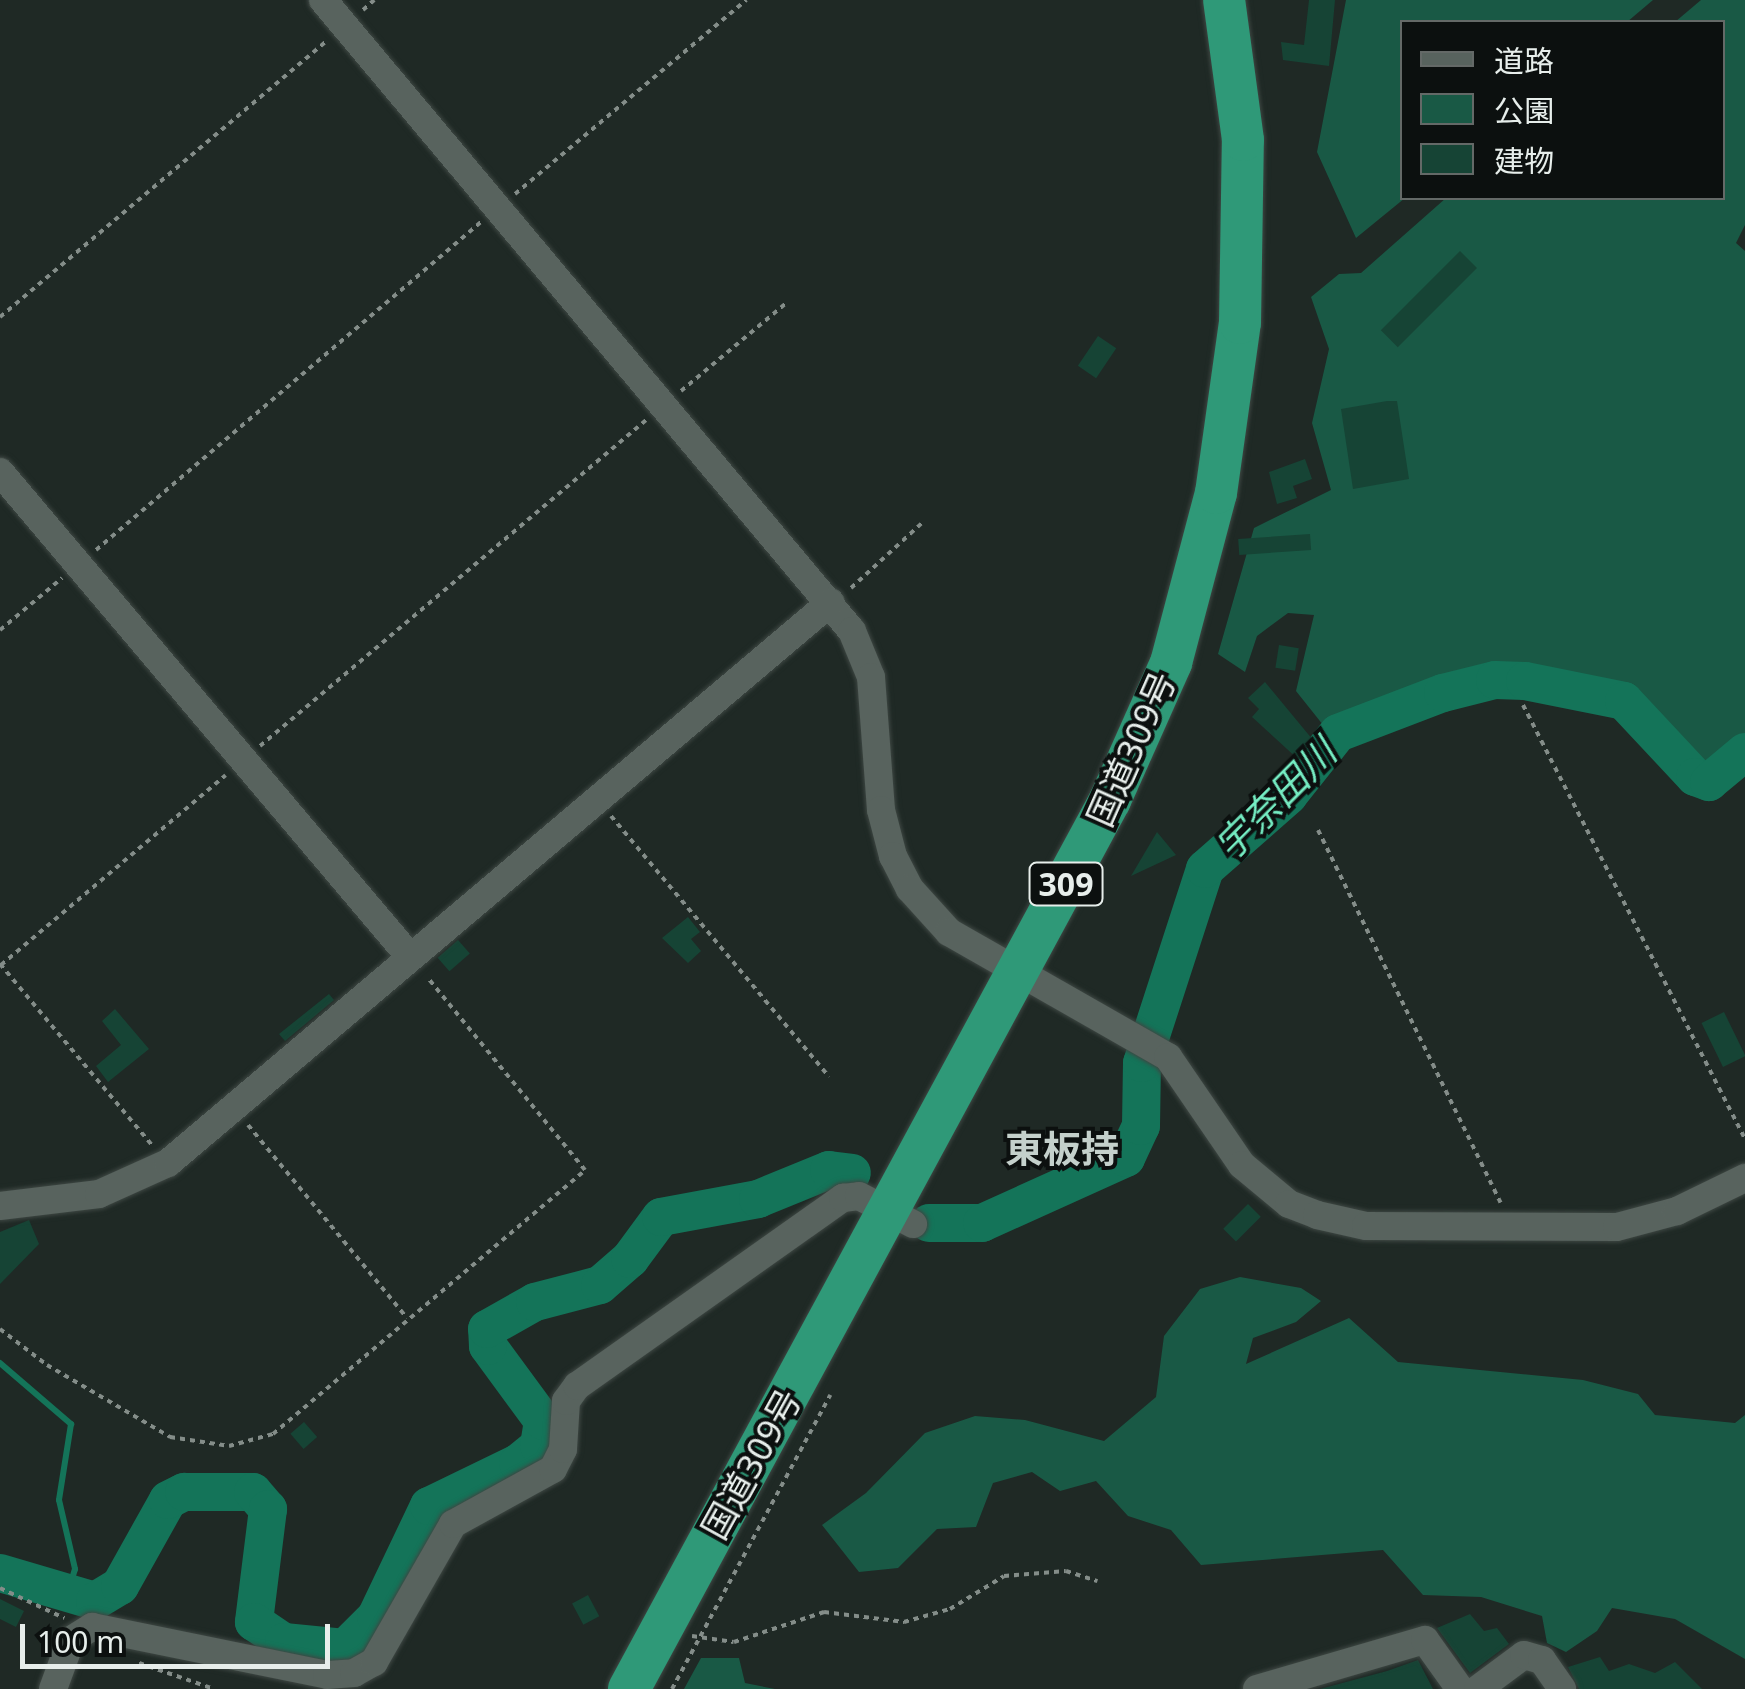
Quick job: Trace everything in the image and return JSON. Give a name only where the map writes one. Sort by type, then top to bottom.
[{"type":"highway","name":"国道309号","points":[[1031,980],[1171,663],[1216,494],[1232,396],[1244,212],[1243,140],[1224,0]]},
{"type":"highway","name":"国道309号","points":[[628,1689],[901,1218],[1175,724],[1242,503],[1271,245],[1264,92],[1250,0]]},
{"type":"highway","name":"国道309号","points":[[658,1689],[693,1636],[901,1218]]},
{"type":"street","points":[[323,0],[831,602],[871,677],[881,810],[901,874],[949,932],[1168,1057],[1242,1165],[1290,1204],[1366,1226],[1505,1228],[1652,1220],[1745,1178]]},
{"type":"street","points":[[0,472],[411,958]]},
{"type":"street","points":[[0,1206],[99,1194],[168,1164],[831,602]]},
{"type":"street","points":[[53,1689],[76,1633],[92,1626],[326,1675],[354,1673],[381,1655],[454,1524],[523,1492],[553,1469],[563,1449],[566,1401],[577,1386],[843,1198],[860,1196],[901,1218]]},
{"type":"street","points":[[1257,1689],[1425,1640],[1460,1689]]},
{"type":"street","points":[[1478,1689],[1524,1654],[1542,1660],[1562,1689]]},
{"type":"path","points":[[0,630],[746,0]]},
{"type":"path","points":[[0,317],[344,25]]},
{"type":"path","points":[[168,1164],[0,965],[785,304]]},
{"type":"path","points":[[831,602],[924,521]]},
{"type":"path","points":[[1522,705],[1745,1138]]},
{"type":"path","points":[[597,800],[829,1078]]},
{"type":"path","points":[[1318,830],[1498,1188],[1505,1228]]},
{"type":"path","points":[[0,1329],[131,1418],[170,1437],[229,1446],[274,1434],[585,1170],[411,958]]},
{"type":"path","points":[[233,1108],[407,1318]]},
{"type":"path","points":[[672,1689],[693,1636],[830,1394]]},
{"type":"path","points":[[693,1636],[734,1642],[824,1612],[904,1622],[950,1608],[1004,1576],[1066,1572],[1097,1581]]},
{"type":"path","points":[[0,1588],[69,1620],[76,1633]]},
{"type":"path","points":[[125,1658],[214,1689]]},
{"type":"green space","points":[[1346,0],[1653,0],[1629,20],[1400,20],[1403,200],[1356,238],[1317,152]]},
{"type":"green space","points":[[1701,0],[1745,0],[1745,225],[1736,243],[1745,251],[1745,750],[1725,776],[1691,779],[1629,713],[1536,685],[1486,681],[1390,716],[1339,745],[1296,691],[1314,615],[1288,613],[1257,636],[1245,672],[1218,654],[1254,528],[1331,490],[1312,423],[1329,349],[1311,297],[1339,274],[1361,273],[1444,200],[1725,200],[1725,20],[1677,20]]},
{"type":"green space","points":[[1240,1277],[1301,1288],[1321,1301],[1296,1322],[1253,1338],[1246,1364],[1349,1318],[1398,1362],[1583,1380],[1638,1394],[1655,1415],[1735,1423],[1745,1415],[1745,1659],[1675,1619],[1612,1608],[1597,1631],[1566,1652],[1547,1643],[1542,1616],[1481,1597],[1423,1595],[1383,1550],[1201,1565],[1171,1530],[1128,1516],[1096,1481],[1060,1491],[1032,1472],[993,1483],[976,1527],[937,1529],[898,1568],[859,1572],[822,1525],[866,1493],[925,1433],[975,1416],[1025,1420],[1104,1441],[1156,1397],[1164,1336],[1200,1289]]},
{"type":"green space","points":[[701,1658],[739,1658],[745,1683],[775,1689],[684,1689]]},
{"type":"building","points":[[1309,0],[1335,0],[1329,66],[1283,60],[1281,42],[1304,45]]},
{"type":"building","points":[[1460,251],[1477,268],[1398,347],[1381,330]]},
{"type":"building","points":[[1098,336],[1116,348],[1096,378],[1078,366]]},
{"type":"building","points":[[1397,401],[1409,479],[1353,489],[1341,409]]},
{"type":"building","points":[[1305,459],[1312,479],[1293,486],[1297,498],[1277,504],[1269,472]]},
{"type":"building","points":[[1310,534],[1311,550],[1239,555],[1238,539]]},
{"type":"building","points":[[1279,645],[1299,648],[1295,671],[1275,668]]},
{"type":"building","points":[[1265,682],[1313,740],[1299,760],[1252,717],[1259,709],[1248,698]]},
{"type":"building","points":[[1157,832],[1176,855],[1131,876]]},
{"type":"building","points":[[688,917],[700,932],[691,939],[701,951],[688,963],[662,938]]},
{"type":"building","points":[[458,940],[470,954],[449,971],[438,958]]},
{"type":"building","points":[[329,994],[334,1000],[285,1041],[279,1034]]},
{"type":"building","points":[[115,1009],[149,1049],[108,1082],[96,1066],[121,1045],[102,1021]]},
{"type":"building","points":[[1724,1012],[1745,1056],[1723,1067],[1702,1023]]},
{"type":"building","points":[[1248,1204],[1261,1217],[1236,1241],[1223,1229]]},
{"type":"building","points":[[29,1220],[39,1244],[0,1284],[0,1232]]},
{"type":"building","points":[[304,1422],[317,1437],[304,1449],[290,1434]]},
{"type":"building","points":[[588,1595],[599,1616],[583,1625],[572,1603]]},
{"type":"building","points":[[0,1599],[24,1611],[16,1627],[0,1619]]},
{"type":"building","points":[[1470,1614],[1484,1631],[1497,1628],[1509,1644],[1470,1673],[1437,1628]]},
{"type":"building","points":[[1600,1657],[1609,1671],[1629,1664],[1655,1673],[1675,1662],[1702,1689],[1579,1689],[1568,1667]]},
{"type":"building","points":[[1418,1660],[1433,1689],[1320,1689],[1387,1671]]},
{"type":"waterway","name":"宇奈田川","points":[[929,1223],[982,1223],[1126,1158],[1141,1126],[1142,1063],[1205,869],[1288,796],[1338,733],[1443,693],[1495,680],[1525,681],[1624,701],[1695,777],[1709,782],[1745,752]]},
{"type":"waterway","name":"宇奈田川","points":[[0,1573],[95,1601],[120,1586],[168,1500],[184,1492],[253,1492],[268,1509],[254,1622],[284,1642],[345,1648],[376,1617],[429,1506],[518,1463],[539,1446],[543,1421],[488,1346],[487,1329],[535,1302],[600,1285],[630,1259],[661,1217],[758,1199],[829,1170],[852,1173]]},
{"type":"waterway","points":[[0,1363],[71,1424],[59,1500],[75,1569],[67,1595]]},
{"type":"district","name":"東板持","points":[[1062,1149]]}]
